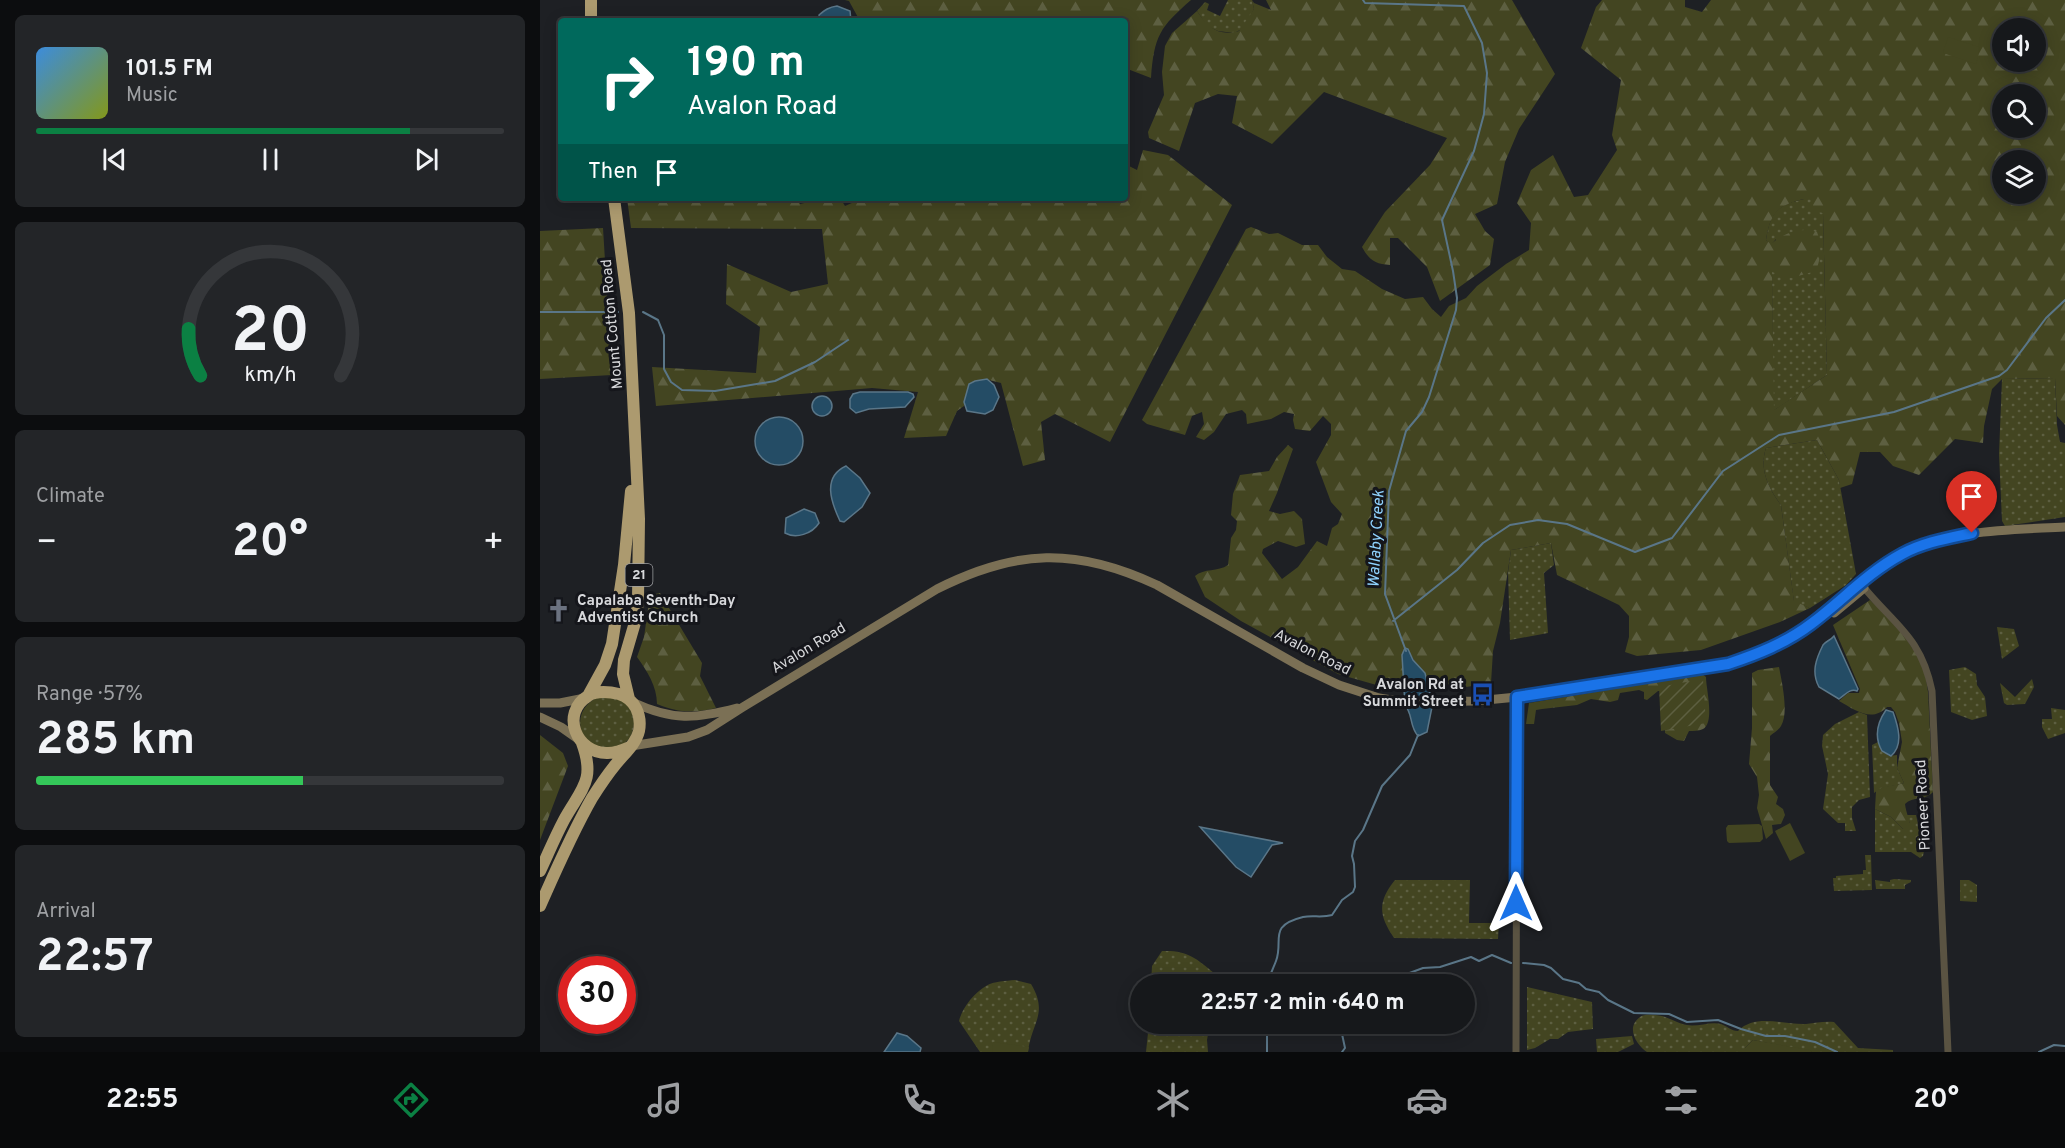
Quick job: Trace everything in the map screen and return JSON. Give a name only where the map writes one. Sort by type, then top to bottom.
[{"type":"highway","points":[[591,0],[591,18]]},
{"type":"highway","name":"Mount Cotton Road","points":[[614,201],[629,314],[635,448],[639,579],[636,619],[623,667],[624,683],[630,700]]},
{"type":"highway","name":"Mount Cotton Road","points":[[587,697],[605,665],[612,644],[624,565],[635,448]]},
{"type":"highway","points":[[587,697],[609,692],[630,700]]},
{"type":"highway","name":"21","points":[[540,871],[564,820],[586,783],[588,759],[574,725],[575,715],[587,697]]},
{"type":"highway","name":"21","points":[[540,906],[577,825],[630,746],[640,727],[639,714],[630,700]]},
{"type":"highway","points":[[580,741],[606,753],[630,746]]},
{"type":"street","points":[[1862,585],[1904,553],[1942,539],[1980,532],[2065,527]]},
{"type":"street","name":"Avalon Road","points":[[630,746],[695,736],[720,723],[743,706],[937,588],[961,576],[1000,563],[1047,557],[1096,562],[1134,574],[1339,685],[1379,698],[1405,702],[1517,697],[1728,664],[1760,654],[1823,622],[1862,585]]},
{"type":"street","name":"Pioneer Road","points":[[1862,585],[1900,625],[1918,649],[1928,669],[1932,692],[1948,1052]]},
{"type":"street","points":[[540,703],[560,703],[587,697]]},
{"type":"street","points":[[1516,1052],[1517,697]]},
{"type":"street","name":"Avalon Road","points":[[630,700],[654,711],[686,717],[710,715],[743,706]]},
{"type":"street","points":[[540,717],[561,727],[580,741]]},
{"type":"green space","points":[[845,0],[1191,0],[1160,33],[1154,52],[1151,78],[1128,69],[1128,18],[858,18],[849,1]]},
{"type":"green space","points":[[1228,0],[1252,0],[1254,9],[1244,28],[1234,33],[1218,31],[1207,26],[1197,11],[1205,2],[1209,4],[1207,10],[1220,16]]},
{"type":"green space","points":[[1252,0],[1271,10],[1266,0],[1512,0],[1555,74],[1519,129],[1505,162],[1497,204],[1475,214],[1485,231],[1494,239],[1490,265],[1440,301],[1427,267],[1398,238],[1390,238],[1390,265],[1380,264],[1367,255],[1362,247],[1385,212],[1430,165],[1447,138],[1324,92],[1272,144],[1232,123],[1237,96],[1218,94],[1195,103],[1179,151],[1149,138],[1148,132],[1164,95],[1162,72],[1165,46],[1172,33],[1197,11],[1209,26],[1220,32],[1239,31],[1254,9]]},
{"type":"green space","points":[[1602,0],[1685,0],[1685,7],[1702,12],[1711,0],[2065,0],[2065,425],[2057,416],[2055,378],[2002,379],[1992,389],[1984,426],[1983,443],[1955,439],[1919,475],[1893,466],[1880,452],[1860,452],[1852,484],[1840,488],[1839,480],[1817,440],[1766,448],[1764,471],[1772,492],[1781,505],[1794,601],[1810,608],[1780,622],[1701,650],[1637,656],[1625,652],[1629,637],[1629,616],[1619,605],[1557,575],[1551,543],[1511,550],[1500,623],[1493,651],[1491,683],[1460,688],[1429,688],[1425,676],[1408,649],[1403,651],[1403,691],[1338,674],[1241,621],[1205,597],[1195,576],[1228,565],[1231,538],[1236,530],[1237,521],[1231,515],[1233,494],[1240,475],[1269,471],[1277,457],[1288,445],[1293,449],[1269,511],[1280,514],[1294,511],[1302,519],[1305,544],[1296,547],[1278,541],[1263,549],[1262,553],[1282,579],[1298,567],[1317,541],[1327,546],[1332,528],[1338,524],[1342,514],[1331,502],[1316,462],[1331,435],[1331,424],[1323,416],[1310,431],[1295,429],[1294,414],[1284,412],[1271,419],[1247,424],[1246,414],[1242,410],[1226,414],[1214,432],[1204,440],[1196,437],[1204,424],[1202,412],[1192,416],[1185,435],[1147,424],[1142,420],[1246,229],[1251,227],[1269,234],[1278,233],[1302,245],[1318,245],[1327,257],[1342,269],[1355,271],[1382,289],[1405,299],[1423,297],[1441,317],[1449,306],[1466,298],[1477,286],[1529,250],[1531,223],[1517,203],[1531,170],[1553,155],[1574,197],[1588,195],[1617,150],[1612,135],[1621,80],[1581,48],[1596,7]],"holes":[[[1813,199],[1813,211],[1823,213],[1827,375],[1774,410],[1772,272],[1791,278],[1816,271],[1820,256],[1820,242],[1817,232],[1811,230],[1792,232],[1771,244],[1766,240],[1770,223],[1777,212],[1788,204]]]},
{"type":"green space","points":[[1948,37],[1979,47],[1976,64],[1943,53]]},
{"type":"green space","points":[[1143,150],[1168,155],[1232,205],[1110,442],[1055,414],[1041,422],[1045,460],[1023,466],[1001,383],[985,379],[969,384],[964,406],[957,411],[946,436],[904,438],[918,392],[872,388],[656,406],[652,367],[756,373],[760,327],[726,304],[727,264],[791,292],[828,284],[822,229],[631,228],[627,201],[799,201],[800,204],[814,201],[842,201],[845,206],[856,201],[1128,201],[1128,166],[1137,170]]},
{"type":"green space","points":[[1813,199],[1823,213],[1827,375],[1773,411],[1772,271],[1776,239],[1771,245],[1766,240],[1770,223],[1776,212],[1787,204]]},
{"type":"green space","points":[[603,228],[612,375],[540,379],[540,231]]},
{"type":"green space","points":[[2055,378],[2057,425],[2060,442],[2065,443],[2065,517],[2005,526],[2002,521],[1999,454],[2002,379]]},
{"type":"green space","points":[[1817,440],[1839,480],[1856,574],[1846,585],[1810,608],[1794,602],[1781,505],[1766,478],[1764,456],[1766,448]]},
{"type":"green space","points":[[1551,543],[1554,565],[1544,573],[1548,633],[1510,640],[1508,572],[1511,550]]},
{"type":"green space","points":[[660,593],[702,663],[700,676],[716,708],[686,711],[657,704],[657,697],[648,673],[637,657],[644,637],[650,595]]},
{"type":"green space","points":[[1870,600],[1897,625],[1924,666],[1928,692],[1933,792],[1926,797],[1905,804],[1911,828],[1903,829],[1891,817],[1875,809],[1876,791],[1904,783],[1897,768],[1902,742],[1895,712],[1891,707],[1887,707],[1881,712],[1869,715],[1839,701],[1848,693],[1859,693],[1860,689],[1833,625]]},
{"type":"green space","points":[[1997,627],[2014,629],[2019,646],[2002,659]]},
{"type":"green space","points":[[1779,667],[1784,714],[1781,726],[1770,736],[1770,785],[1778,797],[1776,804],[1783,809],[1785,815],[1781,824],[1772,825],[1773,833],[1766,839],[1757,808],[1759,795],[1757,777],[1749,764],[1752,728],[1752,673]]},
{"type":"green space","points":[[1965,667],[1976,674],[1977,685],[1985,697],[1987,716],[1972,720],[1951,712],[1949,670]]},
{"type":"green space","points":[[1702,674],[1706,677],[1709,720],[1703,729],[1689,731],[1684,741],[1665,733],[1664,691],[1658,691],[1647,700],[1644,699],[1644,692],[1639,690],[1620,693],[1618,700],[1610,702],[1591,699],[1577,705],[1536,710],[1534,724],[1526,724],[1529,703]]},
{"type":"green space","points":[[1703,679],[1706,723],[1661,731],[1659,687]]},
{"type":"green space","points":[[2032,679],[2034,687],[2025,704],[2007,705],[2004,703],[2000,683],[2015,697]]},
{"type":"green space","points":[[607,696],[617,698],[626,704],[632,713],[634,723],[632,733],[626,742],[617,748],[607,750],[597,748],[588,742],[582,733],[580,723],[582,713],[588,704],[597,698]]},
{"type":"green space","points":[[2051,708],[2065,710],[2065,733],[2048,739],[2042,727],[2042,719],[2052,719]]},
{"type":"green space","points":[[1859,712],[1867,715],[1870,797],[1859,800],[1852,807],[1852,818],[1856,831],[1845,831],[1845,823],[1838,823],[1823,809],[1828,774],[1822,746],[1823,735],[1835,724]]},
{"type":"green space","points":[[540,735],[563,753],[568,766],[540,840]]},
{"type":"green space","points":[[1878,742],[1889,756],[1897,755],[1897,768],[1904,783],[1885,787],[1874,793],[1872,745]]},
{"type":"green space","points":[[1875,809],[1891,817],[1903,829],[1910,823],[1906,815],[1916,815],[1924,851],[1923,856],[1920,858],[1911,852],[1875,852]]},
{"type":"green space","points":[[1790,823],[1805,853],[1790,861],[1775,831]]},
{"type":"green space","points":[[1759,824],[1762,826],[1763,839],[1760,842],[1729,843],[1727,841],[1726,828],[1728,825]]},
{"type":"green space","points":[[1865,855],[1871,855],[1872,890],[1834,891],[1833,878],[1836,876],[1863,874],[1863,870],[1866,870]]},
{"type":"green space","points":[[1894,879],[1911,880],[1911,882],[1905,885],[1905,889],[1876,889],[1875,880],[1890,882]]},
{"type":"green space","points":[[1395,880],[1470,880],[1469,923],[1499,923],[1498,939],[1394,938],[1385,923],[1382,909],[1385,895]]},
{"type":"green space","points":[[1960,880],[1969,880],[1977,885],[1977,902],[1960,901]]},
{"type":"green space","points":[[1162,951],[1178,952],[1196,959],[1214,974],[1152,974],[1152,966]]},
{"type":"green space","points":[[1015,980],[1031,984],[1039,1003],[1028,1052],[980,1052],[959,1021],[963,1011],[973,997],[986,986],[996,982]]},
{"type":"green space","points":[[1527,987],[1592,1002],[1593,1029],[1568,1032],[1558,1039],[1550,1039],[1527,1050]]},
{"type":"green space","points":[[1655,1015],[1687,1025],[1717,1023],[1738,1031],[1753,1022],[1761,1021],[1797,1024],[1834,1022],[1858,1048],[1893,1050],[1893,1052],[1812,1052],[1753,1040],[1745,1048],[1745,1052],[1647,1052],[1636,1041],[1633,1026],[1642,1016]]},
{"type":"green space","points":[[1148,1034],[1208,1034],[1208,1052],[1146,1052]]},
{"type":"green space","points":[[1632,1036],[1634,1044],[1618,1052],[1597,1052],[1596,1039]]},
{"type":"green space","points":[[1753,1040],[1812,1052],[1745,1052],[1745,1048]]},
{"type":"green space","points":[[993,1042],[1029,1047],[1028,1052],[992,1052]]},
{"type":"water","points":[[837,6],[850,11],[851,18],[820,18],[819,15]]},
{"type":"water","points":[[987,379],[994,385],[999,397],[993,410],[985,414],[967,411],[964,402],[969,384]]},
{"type":"water","points":[[908,392],[914,397],[905,407],[869,409],[856,413],[850,408],[850,399],[853,394]]},
{"type":"water","points":[[822,396],[829,399],[832,406],[829,413],[822,416],[815,413],[812,406],[815,399]]},
{"type":"water","points":[[774,417],[784,417],[796,424],[803,436],[803,446],[796,458],[784,465],[774,465],[759,454],[755,446],[755,436],[766,421]]},
{"type":"water","points":[[846,466],[860,478],[870,493],[862,507],[844,522],[840,521],[837,514],[832,498],[831,483],[838,471]]},
{"type":"water","points":[[804,509],[815,513],[819,523],[816,527],[808,533],[794,536],[785,533],[786,518]]},
{"type":"water","points":[[1834,636],[1858,689],[1850,691],[1839,699],[1819,687],[1815,676],[1815,666],[1820,650]]},
{"type":"water","points":[[1405,648],[1425,673],[1430,693],[1420,694],[1423,707],[1432,707],[1427,732],[1418,736],[1405,706],[1402,655]]},
{"type":"water","points":[[1886,710],[1893,712],[1899,735],[1898,746],[1891,756],[1882,751],[1877,735],[1880,720]]},
{"type":"water","points":[[1200,827],[1283,843],[1272,845],[1251,877],[1236,867]]},
{"type":"water","points":[[897,1033],[907,1036],[921,1048],[920,1052],[884,1052]]},
{"type":"waterway","name":"Wallaby Creek","points":[[1363,0],[1365,3],[1464,6],[1482,43],[1487,73],[1484,114],[1474,151],[1442,220],[1453,271],[1457,298],[1456,310],[1429,397],[1422,412],[1406,431],[1389,491],[1385,594],[1406,651]]},
{"type":"waterway","points":[[1393,621],[1457,570],[1483,543],[1510,525],[1538,520],[1567,524],[1635,552],[1672,538],[1723,471],[1779,435],[1894,412],[1999,376],[2007,370],[2046,318],[2065,300]]},
{"type":"waterway","points":[[540,312],[618,312]]},
{"type":"waterway","points":[[643,312],[658,320],[664,335],[664,369],[671,382],[682,390],[715,391],[775,381],[815,362],[848,340]]},
{"type":"waterway","name":"Wallaby Creek","points":[[1271,974],[1278,953],[1279,934],[1285,925],[1303,917],[1332,915],[1342,900],[1353,892],[1355,887],[1352,856],[1355,841],[1363,830],[1382,786],[1410,755],[1418,735]]},
{"type":"waterway","points":[[1407,974],[1471,957],[1479,961],[1492,955],[1511,963]]},
{"type":"waterway","points":[[1523,963],[1551,968],[1563,979],[1599,992],[1608,1000],[1634,1013],[1669,1014],[1687,1022],[1718,1020],[1766,1036],[1785,1036],[1815,1042],[1837,1052]]},
{"type":"waterway","name":"Wallaby Creek","points":[[1267,1034],[1267,1052]]},
{"type":"waterway","points":[[1342,1034],[1345,1048],[1342,1052]]},
{"type":"waterway","points":[[2039,1052],[2054,1045],[2065,1046]]},
{"type":"place","name":"Capalaba Seventh-Day Adventist Church","points":[[559,610]]},
{"type":"place","name":"Avalon Rd at Summit Street","points":[[1482,694]]},
{"type":"route","points":[[1516,903],[1517,697],[1728,664],[1749,658],[1805,629],[1875,570],[1904,553],[1942,539],[1972,533]]}]
